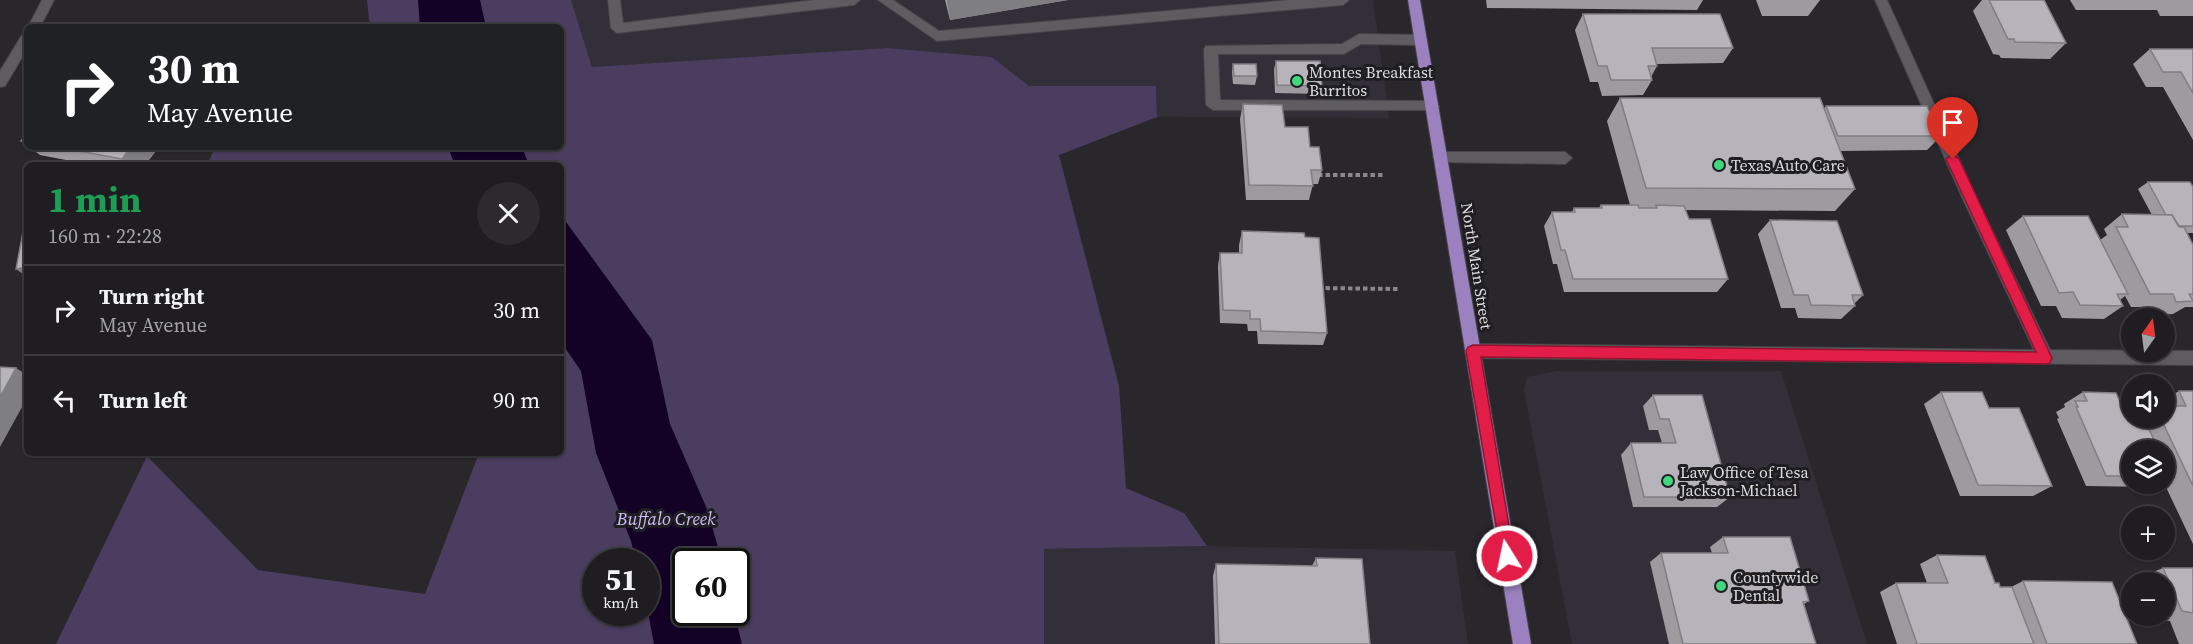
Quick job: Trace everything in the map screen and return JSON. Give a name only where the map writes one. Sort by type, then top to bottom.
[{"type":"main road","name":"North Main Street","points":[[1414,0],[1522,644]]},
{"type":"street","points":[[35,24],[48,0]]},
{"type":"street","points":[[614,0],[617,28],[854,0]]},
{"type":"street","points":[[884,0],[937,36],[1340,0]]},
{"type":"street","points":[[1881,0],[1969,197],[2046,358]]},
{"type":"street","points":[[1421,40],[1359,39],[1344,50],[1210,49],[1213,105],[1432,106]]},
{"type":"street","points":[[0,82],[24,43]]},
{"type":"street","points":[[1440,157],[1565,158]]},
{"type":"street","points":[[1473,351],[2193,358]]},
{"type":"path","points":[[1317,175],[1384,175]]},
{"type":"path","points":[[1318,288],[1398,289]]},
{"type":"shaded area","points":[[367,0],[571,0],[592,67],[887,48],[992,57],[1029,86],[1156,86],[1157,117],[1059,155],[1119,386],[1126,488],[1184,513],[1207,546],[1044,549],[1044,644],[56,644],[147,456],[258,570],[425,594],[478,456],[564,456],[564,162],[208,162],[214,150],[564,150],[564,24],[371,24]]},
{"type":"shaded area","points":[[571,0],[1373,0],[1389,118],[1157,117],[1156,86],[1029,86],[992,57],[887,48],[592,67]]},
{"type":"shaded area","points":[[1556,371],[1781,371],[1867,644],[1572,644],[1524,390],[1527,377]]},
{"type":"shaded area","points":[[1207,546],[1455,551],[1468,644],[1044,644],[1044,549]]},
{"type":"water","points":[[418,0],[480,0],[485,24],[420,24]]},
{"type":"water","points":[[449,150],[523,150],[528,162],[454,162]]},
{"type":"water","name":"Buffalo Creek","points":[[564,219],[652,340],[670,424],[707,509],[718,548],[672,548],[672,626],[738,626],[742,644],[654,644],[651,626],[660,626],[660,548],[633,548],[596,453],[581,371],[564,346]]},
{"type":"building","points":[[1989,0],[2044,0],[2066,43],[2015,42],[2014,39],[2008,39]]},
{"type":"building","points":[[1583,14],[1720,14],[1733,48],[1652,48],[1657,66],[1648,66],[1652,80],[1611,80],[1607,66],[1598,66]]},
{"type":"building","points":[[2150,49],[2193,49],[2193,93],[2181,72],[2163,72]]},
{"type":"building","name":"Montes Breakfast Burritos","points":[[1276,61],[1320,61],[1322,86],[1277,85]]},
{"type":"building","points":[[1233,64],[1256,64],[1257,76],[1234,76]]},
{"type":"building","name":"Texas Auto Care","points":[[1620,98],[1820,98],[1855,189],[1646,188]]},
{"type":"building","points":[[1243,104],[1282,105],[1285,127],[1308,127],[1310,147],[1319,147],[1322,170],[1311,170],[1313,186],[1249,185]]},
{"type":"building","points":[[1826,106],[1927,106],[1941,136],[1838,136]]},
{"type":"building","points":[[73,150],[129,150],[122,159]]},
{"type":"building","points":[[2148,182],[2190,182],[2193,187],[2193,226],[2179,226],[2172,215],[2166,215]]},
{"type":"building","points":[[1601,205],[1638,205],[1639,208],[1657,208],[1656,205],[1684,206],[1689,219],[1710,219],[1728,279],[1573,279],[1565,250],[1561,250],[1552,212],[1575,212],[1574,208],[1602,208]]},
{"type":"building","points":[[2122,214],[2172,215],[2179,227],[2184,227],[2193,245],[2193,294],[2189,294],[2193,301],[2176,302],[2173,294],[2150,294],[2116,227],[2128,227]]},
{"type":"building","points":[[2023,216],[2088,216],[2128,294],[2117,294],[2123,306],[2080,305],[2073,292],[2059,293]]},
{"type":"building","points":[[1770,220],[1837,221],[1863,295],[1852,295],[1855,306],[1811,305],[1808,295],[1794,295]]},
{"type":"building","points":[[1242,231],[1304,233],[1305,237],[1319,238],[1327,333],[1261,331],[1260,319],[1250,319],[1250,311],[1223,310],[1220,253],[1242,253]]},
{"type":"building","points":[[23,232],[24,268],[16,269]]},
{"type":"building","points":[[0,367],[16,368],[0,397]]},
{"type":"building","points":[[2179,391],[2193,391],[2193,486],[2175,448],[2175,440],[2171,440],[2165,428],[2175,428],[2175,406],[2186,406]]},
{"type":"building","points":[[1941,392],[1982,392],[1989,408],[2019,408],[2052,486],[1978,485]]},
{"type":"building","points":[[2083,392],[2116,393],[2121,404],[2121,428],[2148,428],[2154,440],[2121,440],[2121,476],[2106,476],[2076,407],[2078,407],[2075,401],[2087,401]]},
{"type":"building","name":"Law Office of Tesa Jackson-Michael","points":[[1653,395],[1702,395],[1730,497],[1644,497],[1631,443],[1676,443],[1669,419],[1660,419]]},
{"type":"building","name":"Countywide Dental","points":[[1723,537],[1790,537],[1809,601],[1803,602],[1816,644],[1683,644],[1661,553],[1728,553]]},
{"type":"building","points":[[1937,555],[1985,556],[1995,583],[1999,583],[2000,587],[2012,587],[2034,644],[1917,644],[1896,583],[1948,583]]},
{"type":"building","points":[[1316,558],[1362,559],[1370,644],[1219,644],[1216,564],[1317,566]]},
{"type":"building","points":[[2163,568],[2193,568],[2193,613],[2182,611],[2175,595],[2175,572],[2165,572]]},
{"type":"building","points":[[2023,581],[2112,582],[2121,604],[2121,626],[2130,626],[2137,644],[2047,644]]},
{"type":"place","name":"Montes Breakfast Burritos","points":[[1297,81]]},
{"type":"place","name":"Texas Auto Care","points":[[1719,165]]},
{"type":"place","name":"Law Office of Tesa Jackson-Michael","points":[[1668,481]]},
{"type":"place","name":"Countywide Dental","points":[[1721,586]]},
{"type":"route","points":[[1507,556],[1473,351],[2046,358],[1953,159]]}]
